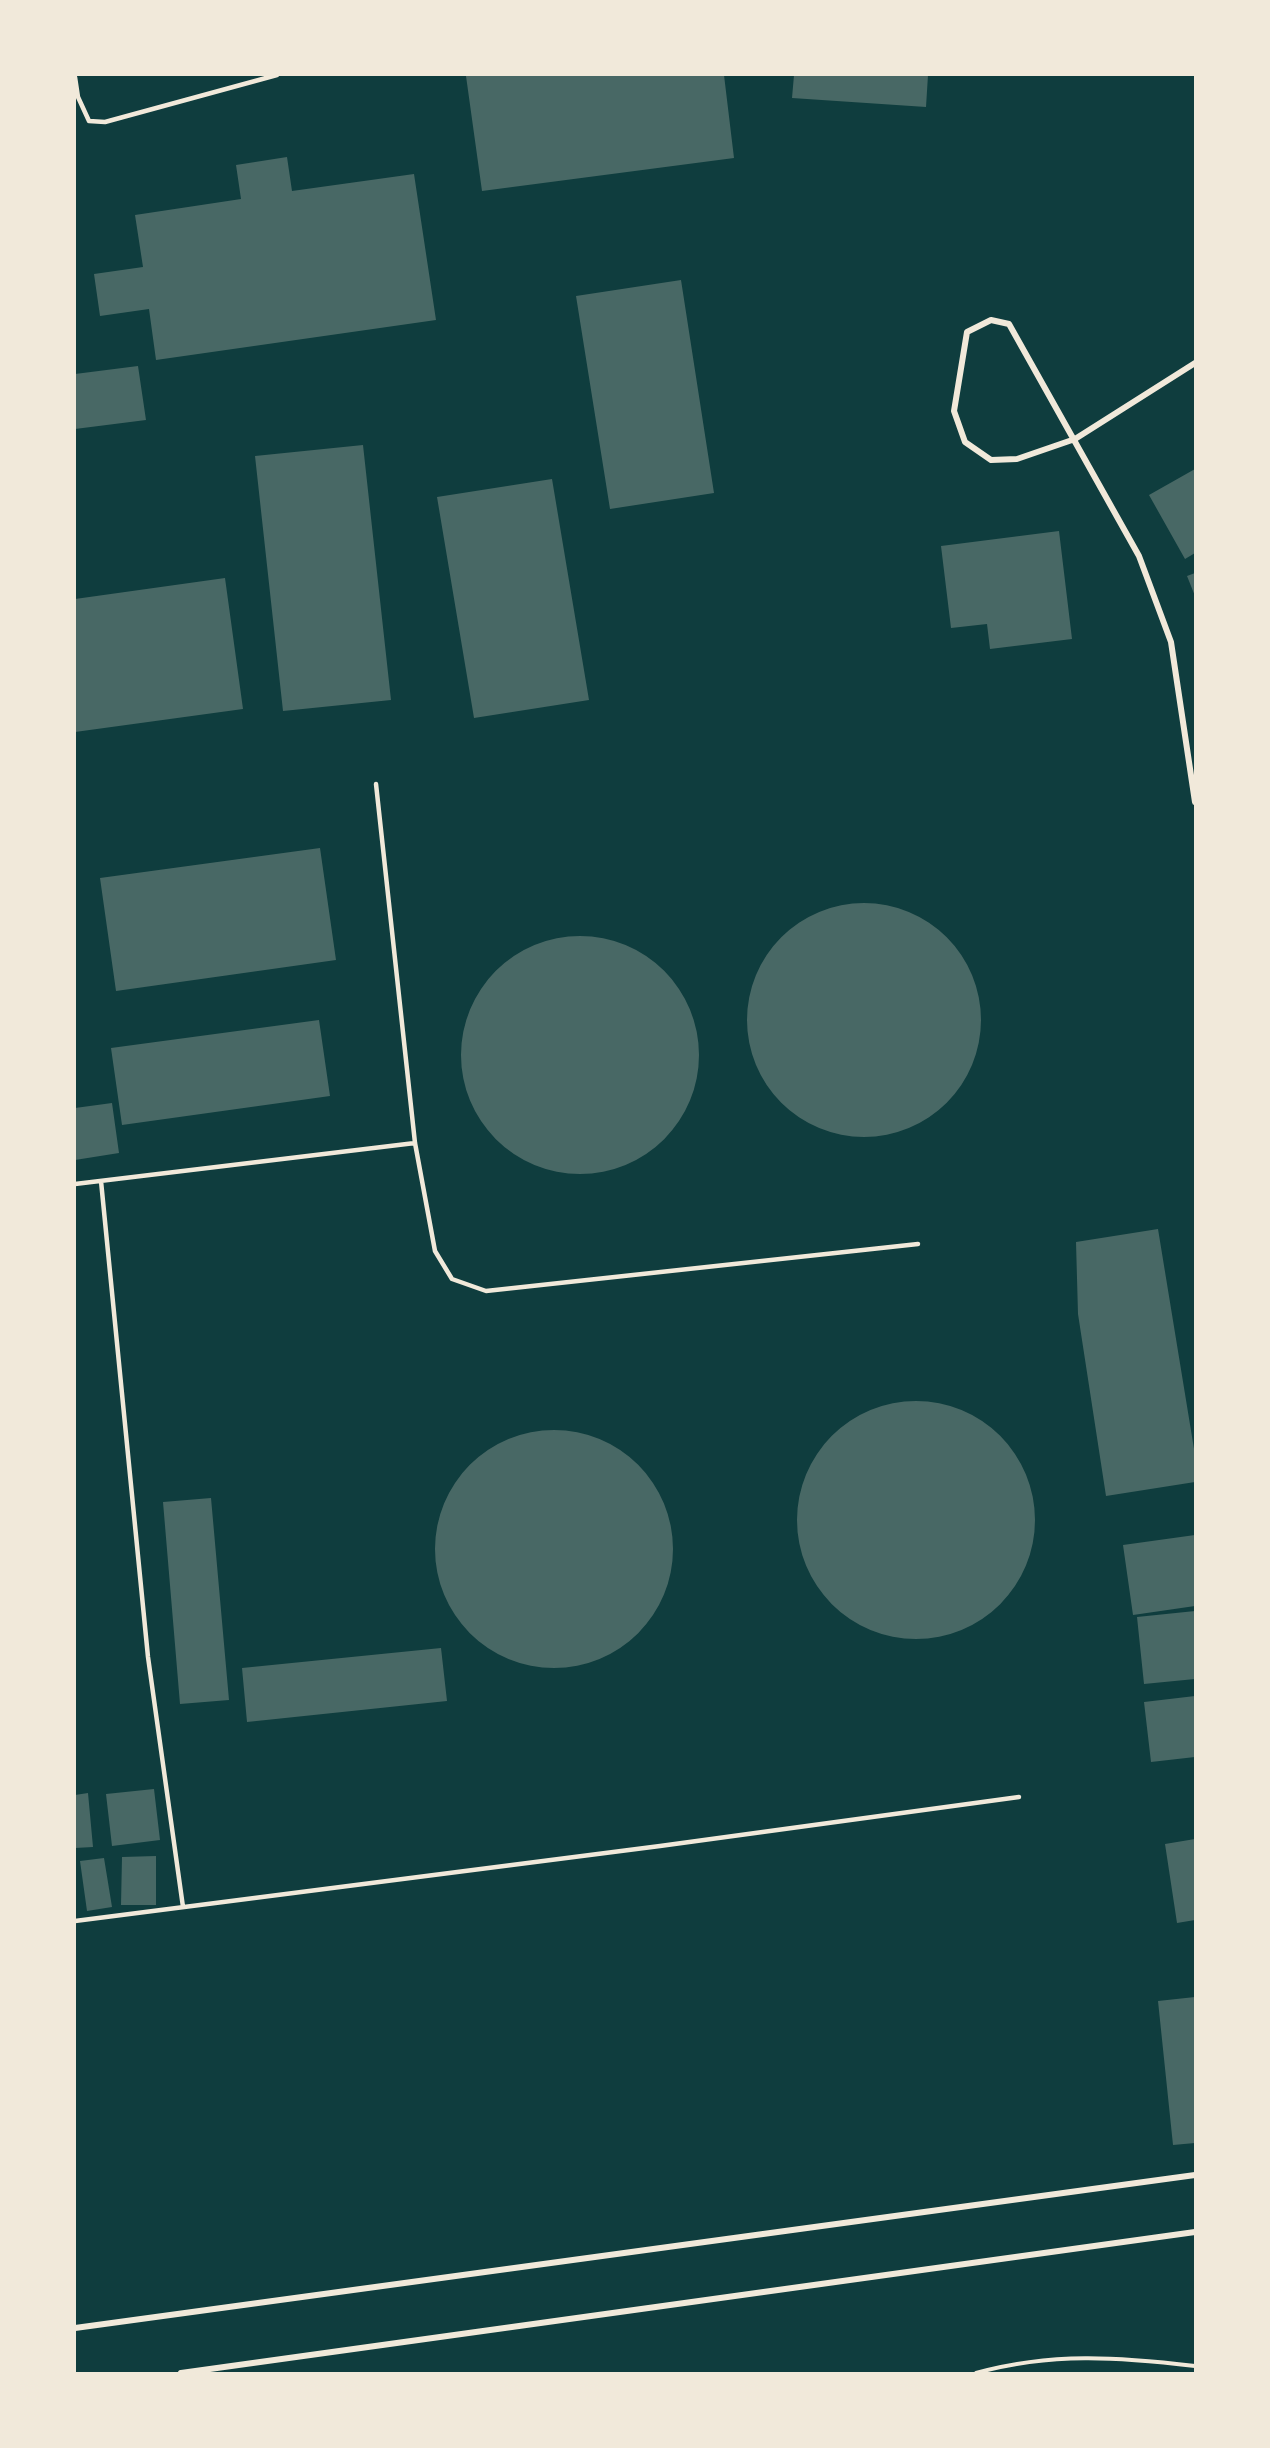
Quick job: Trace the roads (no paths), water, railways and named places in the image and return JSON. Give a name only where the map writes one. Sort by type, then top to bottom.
[{"type":"street","points":[[1195,363],[1075,439],[1017,459],[991,460],[965,442],[954,411],[967,332],[991,320],[1008,324],[1075,439],[1139,556],[1171,642],[1195,802]]},
{"type":"street","points":[[75,2328],[1195,2175]]},
{"type":"street","points":[[181,2373],[1195,2232]]},
{"type":"lane","points":[[75,77],[78,97],[89,121],[105,122],[277,75]]},
{"type":"lane","points":[[376,784],[415,1143],[435,1251],[452,1279],[486,1291],[918,1244]]},
{"type":"lane","points":[[75,1184],[415,1143]]},
{"type":"lane","points":[[101,1181],[148,1657],[183,1907]]},
{"type":"lane","points":[[75,1921],[660,1846],[1019,1797]]}]
